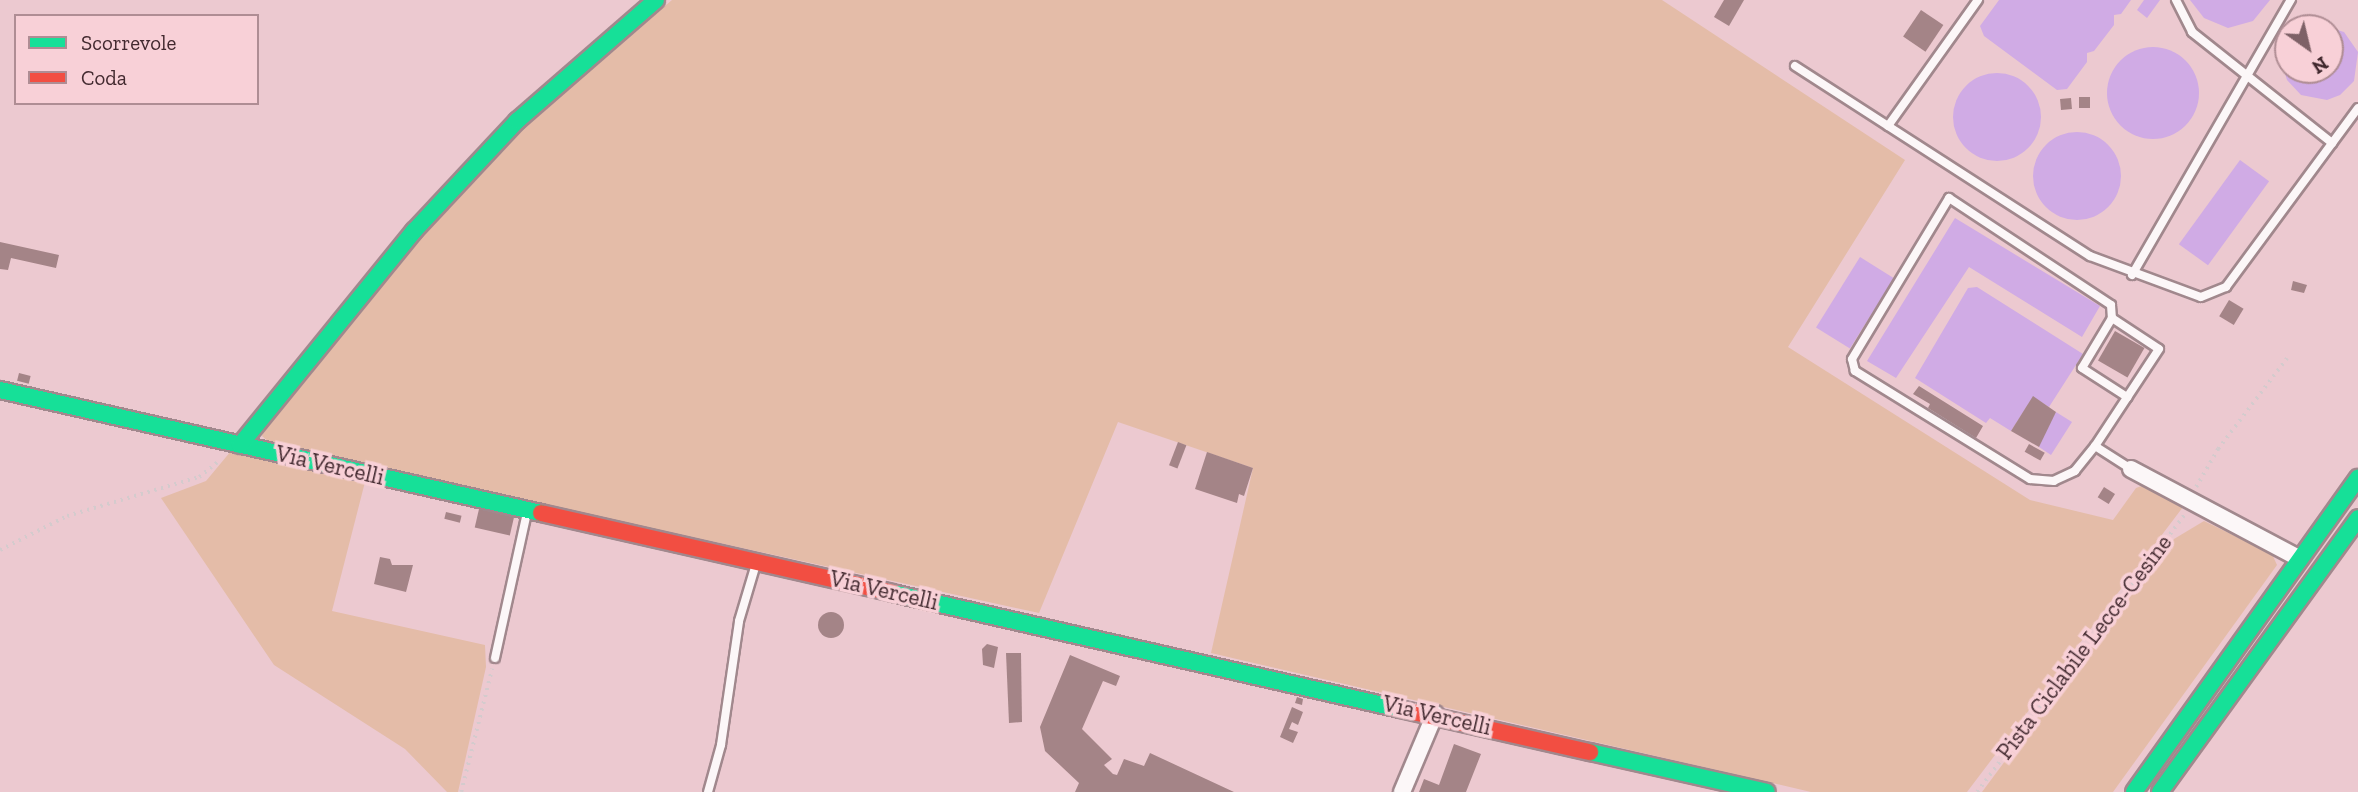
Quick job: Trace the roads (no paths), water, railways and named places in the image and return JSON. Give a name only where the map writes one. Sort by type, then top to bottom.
[{"type":"street","points":[[234,444],[414,231],[517,121],[656,0]]},
{"type":"street","name":"Via Vercelli","points":[[0,390],[1434,714],[1760,791]]},
{"type":"street","points":[[2131,470],[2300,559]]},
{"type":"street","points":[[2134,792],[2358,478]]},
{"type":"street","points":[[2160,792],[2358,518]]},
{"type":"street","points":[[1402,792],[1434,714]]},
{"type":"lane","points":[[1888,127],[1978,0]]},
{"type":"lane","points":[[2176,0],[2192,32],[2332,143]]},
{"type":"lane","points":[[2132,275],[2291,0]]},
{"type":"lane","points":[[1795,66],[2090,256],[2132,275],[2201,297],[2226,287],[2358,108]]},
{"type":"lane","points":[[2112,318],[2159,349],[2095,446],[2075,471],[2053,481],[2030,479],[1855,371],[1852,359],[1949,198],[2111,305],[2112,318],[2082,368],[2127,397]]},
{"type":"lane","points":[[2095,446],[2131,470]]},
{"type":"lane","points":[[495,658],[527,509]]},
{"type":"lane","points":[[708,792],[720,745],[739,621],[757,562]]}]
